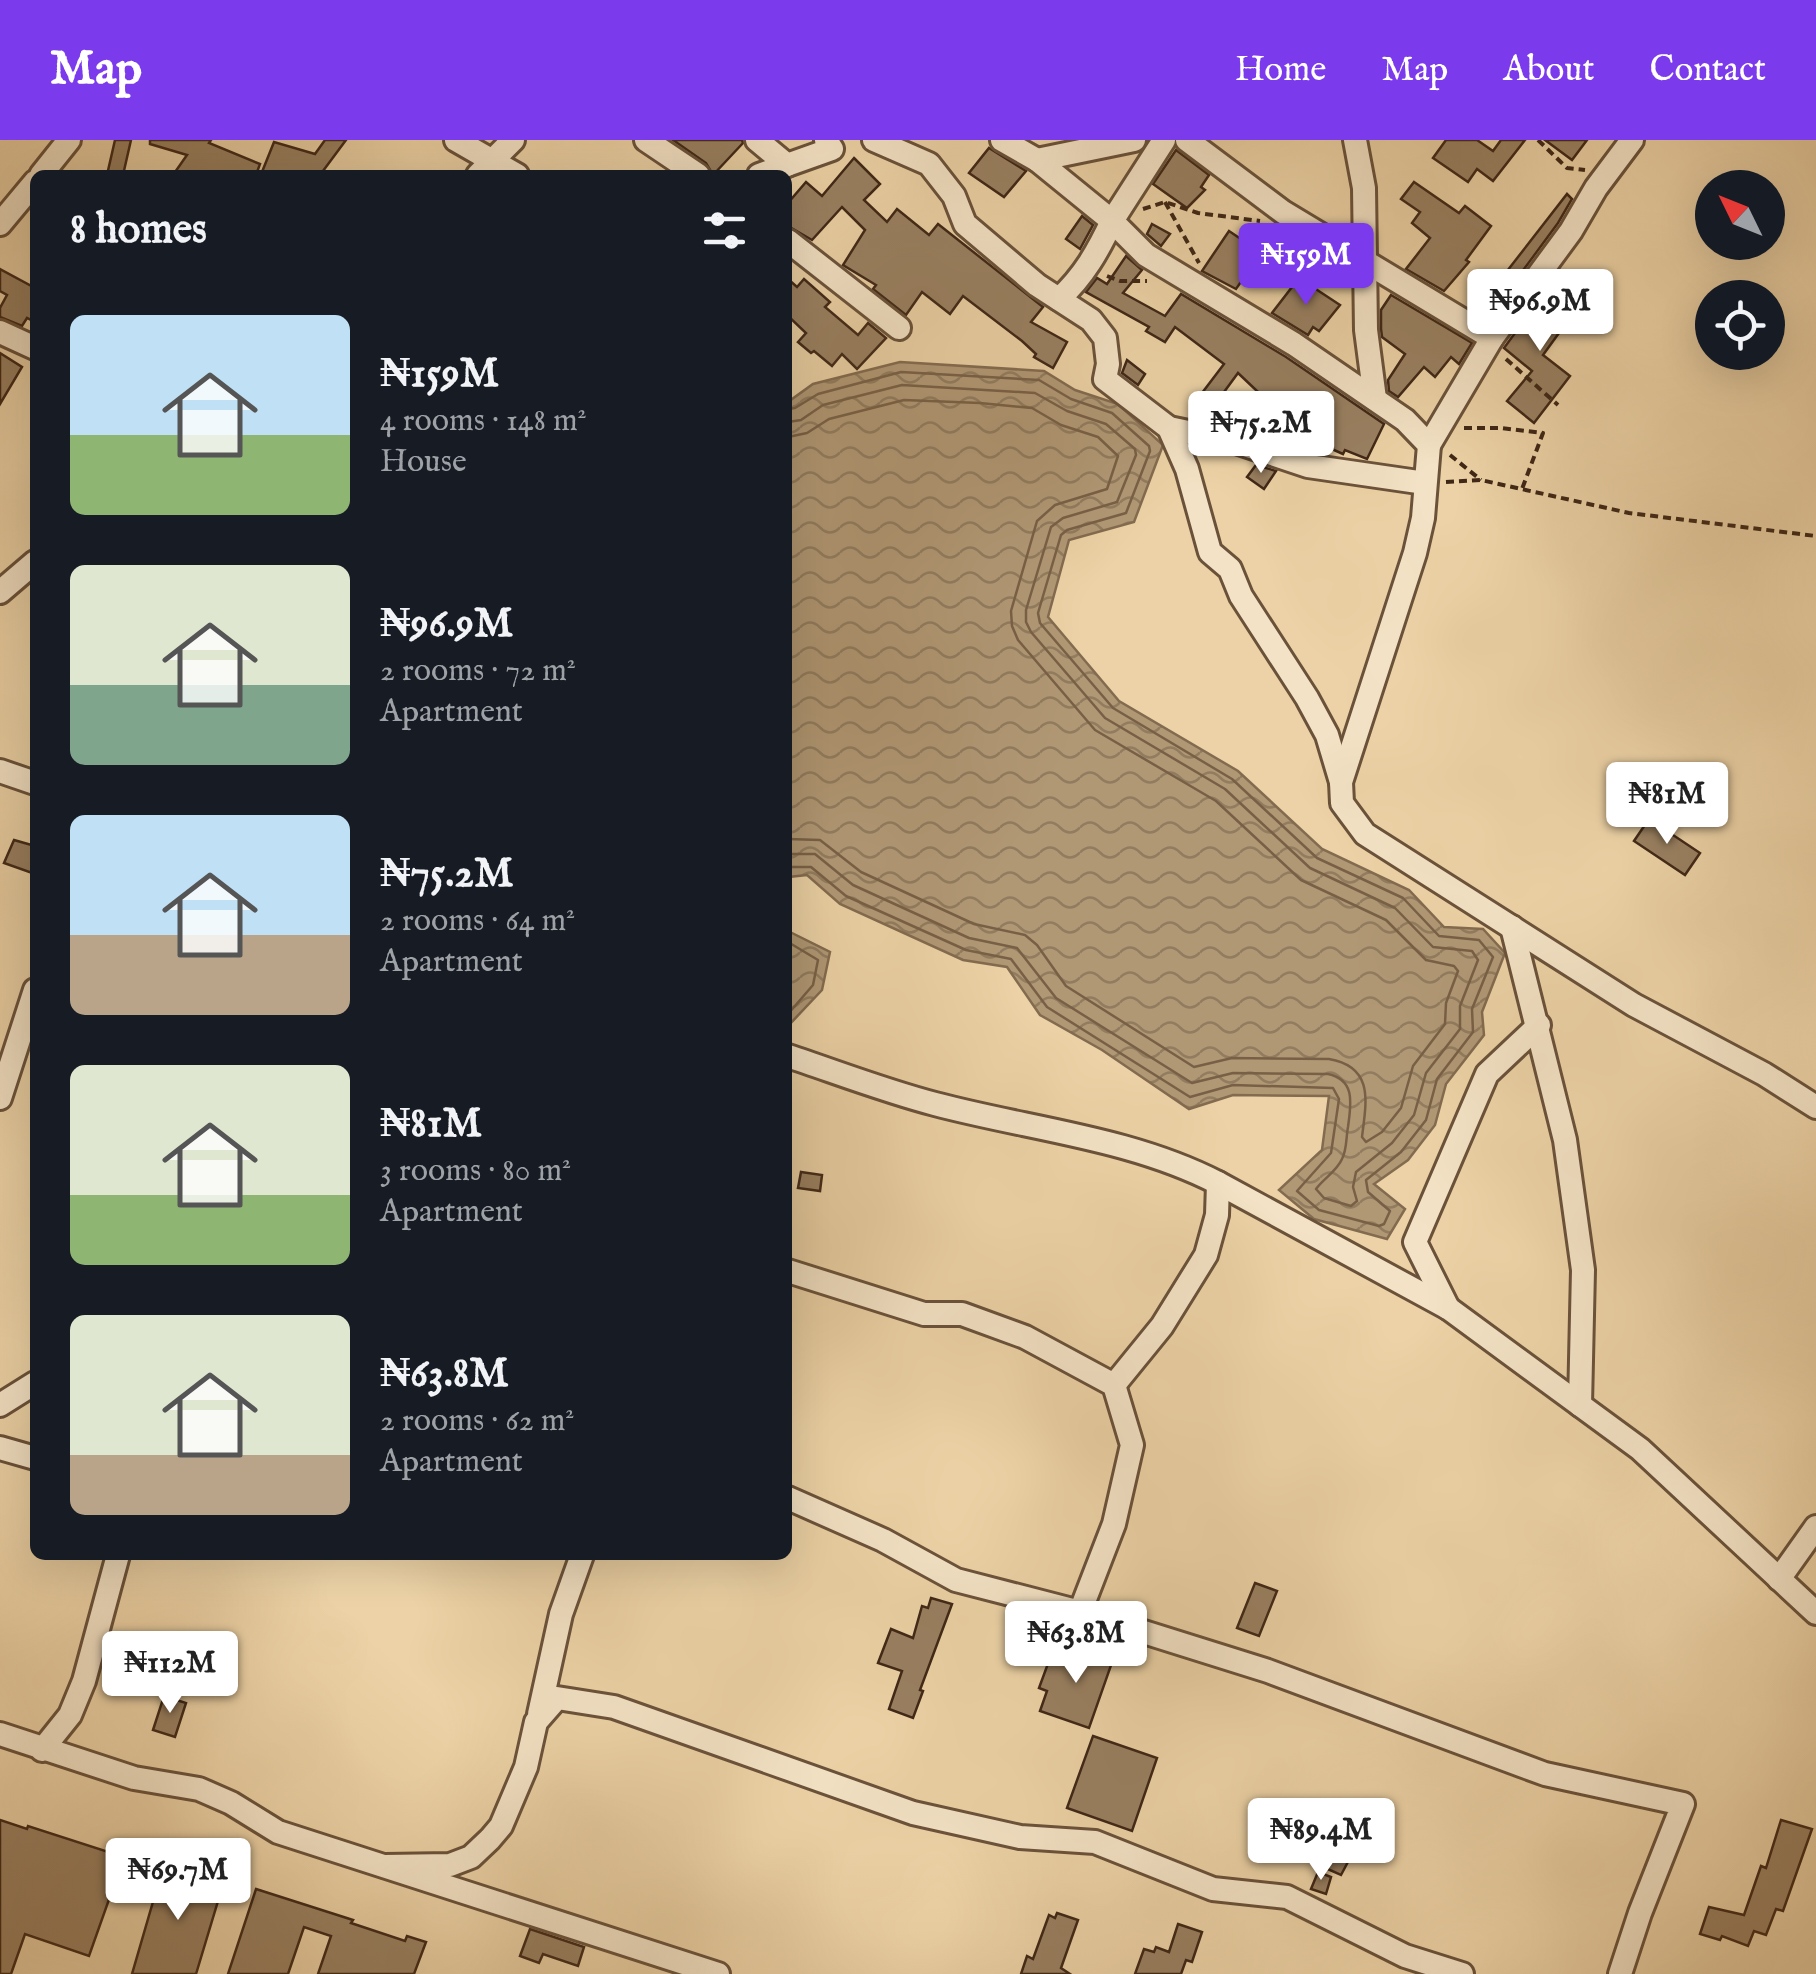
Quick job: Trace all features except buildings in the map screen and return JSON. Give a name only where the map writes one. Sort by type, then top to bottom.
[{"type":"street","points":[[51,170],[69,140]]},
{"type":"street","points":[[456,140],[485,167],[513,140]]},
{"type":"street","points":[[646,140],[691,170]]},
{"type":"street","points":[[757,140],[787,165]]},
{"type":"street","points":[[874,140],[929,164]]},
{"type":"street","points":[[912,140],[954,196],[966,224],[1091,320],[1105,338],[1105,379],[1169,428],[1236,442],[1308,466],[1424,483]]},
{"type":"street","points":[[1002,140],[1037,160],[1112,221],[1146,256],[1294,344],[1404,420],[1434,436]]},
{"type":"street","points":[[1037,160],[1134,140]]},
{"type":"street","points":[[1059,299],[1087,269],[1112,221],[1164,140]]},
{"type":"street","points":[[1187,140],[1284,212],[1492,338]]},
{"type":"street","points":[[1355,140],[1364,188],[1366,330],[1374,399]]},
{"type":"street","points":[[1341,782],[1415,553],[1434,436],[1492,338],[1632,140]]},
{"type":"street","points":[[772,170],[834,143]]},
{"type":"street","points":[[0,224],[30,188]]},
{"type":"street","points":[[792,244],[898,328]]},
{"type":"street","points":[[0,332],[30,346]]},
{"type":"street","points":[[1169,428],[1210,552],[1230,569],[1250,609],[1308,698],[1327,735],[1341,782],[1342,803],[1365,834],[1634,1005],[1764,1074],[1816,1107]]},
{"type":"street","points":[[0,592],[30,566]]},
{"type":"street","points":[[0,771],[30,781]]},
{"type":"street","points":[[1512,927],[1566,1140],[1584,1270],[1580,1404]]},
{"type":"street","points":[[1448,1308],[1414,1242],[1487,1074],[1538,1026]]},
{"type":"street","points":[[0,1098],[28,1036]]},
{"type":"street","points":[[792,1057],[934,1104],[1077,1135],[1190,1168],[1218,1182],[1448,1308],[1640,1449],[1816,1613]]},
{"type":"street","points":[[1114,1385],[1162,1326],[1206,1255],[1216,1215],[1218,1182]]},
{"type":"street","points":[[792,1272],[924,1314],[962,1314],[1025,1337],[1114,1385],[1132,1444],[1114,1524],[1080,1612]]},
{"type":"street","points":[[0,1405],[30,1386]]},
{"type":"street","points":[[0,1448],[30,1457]]},
{"type":"street","points":[[792,1500],[883,1540],[956,1580],[1080,1612],[1268,1671],[1546,1774],[1683,1804],[1620,1974]]},
{"type":"street","points":[[1779,1580],[1816,1527]]},
{"type":"street","points":[[42,1750],[70,1715],[84,1681],[117,1560]]},
{"type":"street","points":[[385,1866],[450,1865],[470,1857],[501,1826],[526,1766],[561,1614],[580,1560]]},
{"type":"street","points":[[536,1722],[557,1698],[614,1706],[912,1813],[1020,1838],[1096,1842],[1212,1888],[1287,1897],[1405,1956],[1462,1974]]},
{"type":"street","points":[[0,1734],[134,1778],[199,1789],[278,1832],[718,1974]]},
{"type":"path","points":[[1538,140],[1567,168],[1584,170],[1602,180]]},
{"type":"path","points":[[1164,202],[1199,262],[1198,286]]},
{"type":"path","points":[[1112,221],[1164,202],[1198,212],[1273,223]]},
{"type":"path","points":[[1087,269],[1120,280],[1156,281]]},
{"type":"path","points":[[1492,338],[1498,351],[1558,405]]},
{"type":"path","points":[[1434,436],[1502,428],[1543,432],[1522,490]]},
{"type":"path","points":[[1434,436],[1457,463],[1480,480]]},
{"type":"path","points":[[1424,483],[1480,480],[1628,513],[1816,536]]},
{"type":"water","points":[[900,362],[1044,371],[1075,390],[1118,404],[1163,445],[1134,522],[1069,540],[1048,617],[1119,701],[1238,771],[1322,849],[1409,890],[1444,927],[1483,929],[1505,953],[1482,1012],[1484,1035],[1446,1084],[1435,1125],[1408,1160],[1374,1184],[1405,1209],[1387,1239],[1314,1219],[1279,1190],[1322,1150],[1329,1096],[1233,1095],[1189,1109],[1102,1050],[1040,1015],[1007,967],[963,960],[840,904],[807,875],[792,877],[792,399],[813,384]]},
{"type":"water","points":[[792,933],[830,952],[822,990],[792,1022]]}]
